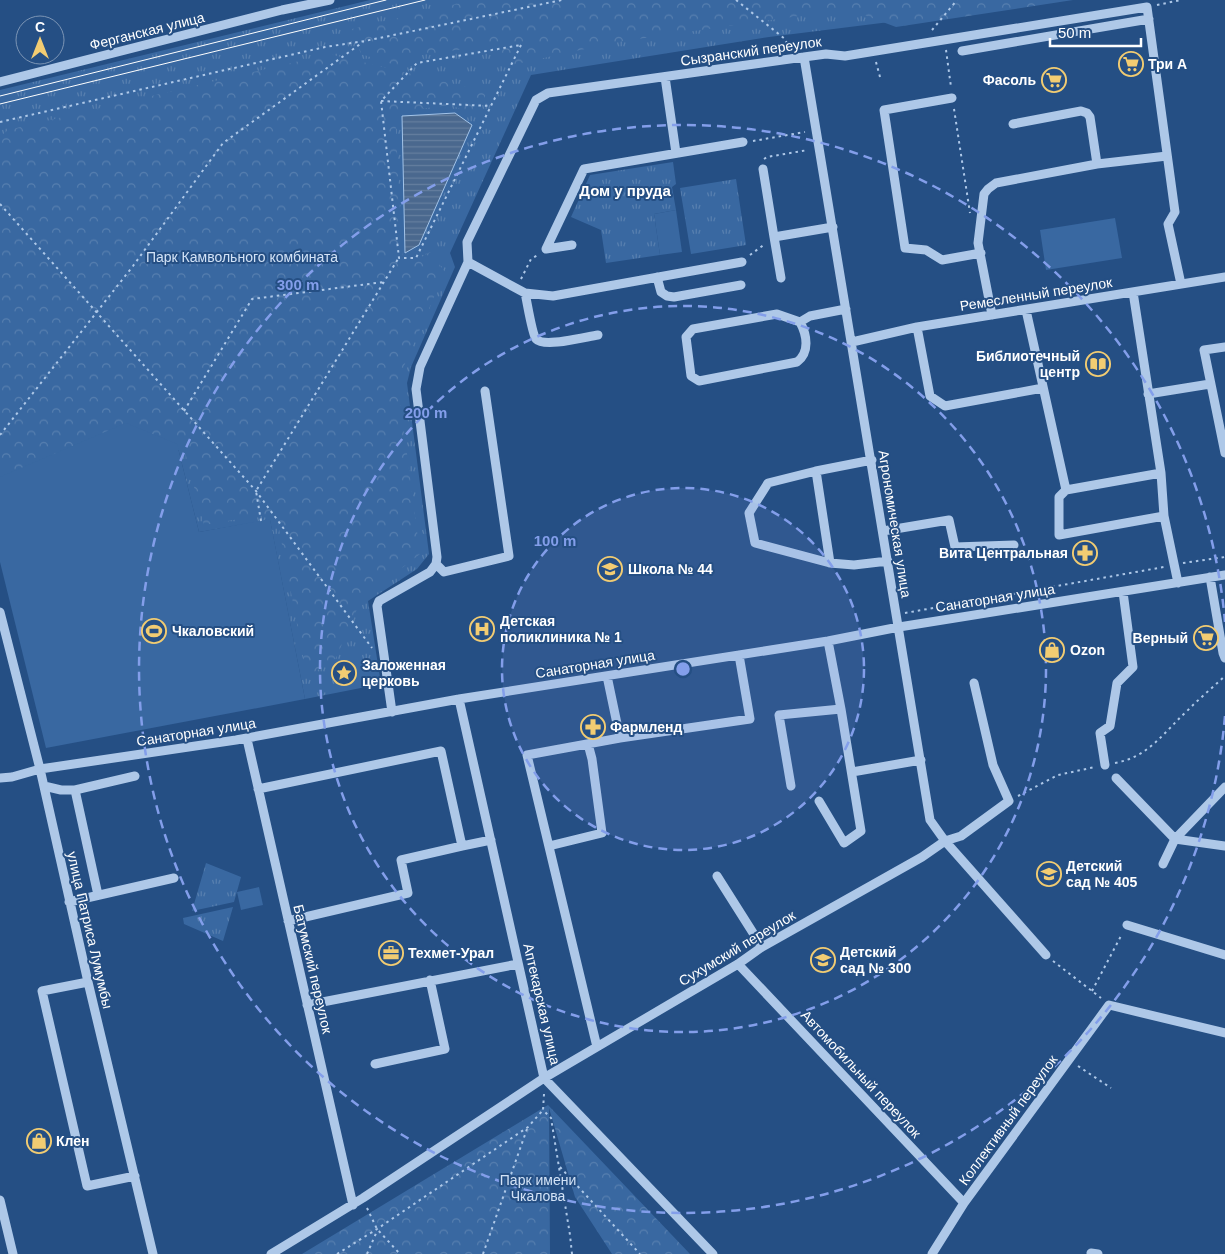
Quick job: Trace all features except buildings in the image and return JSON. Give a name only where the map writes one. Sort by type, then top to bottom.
[{"type":"street","points":[[280,0],[282,10]]},
{"type":"street","name":"Ферганская улица","points":[[0,82],[282,10],[330,0]]},
{"type":"street","points":[[1147,7],[1175,212],[1168,224],[1181,284]]},
{"type":"street","name":"Сызранский переулок","points":[[468,262],[467,242],[536,100],[548,93],[826,54],[845,56],[874,52],[1147,7]]},
{"type":"street","points":[[962,50],[1149,19]]},
{"type":"street","name":"Агрономическая улица","points":[[804,57],[930,820],[945,841],[1046,954]]},
{"type":"street","points":[[665,77],[676,153]]},
{"type":"street","points":[[952,98],[884,110],[905,248],[926,250],[942,260],[981,253]]},
{"type":"street","points":[[1013,124],[1081,111],[1087,113],[1090,117],[1097,164]]},
{"type":"street","points":[[546,249],[584,169],[743,142]]},
{"type":"street","points":[[992,315],[978,243],[984,194],[988,188],[996,183],[1097,164],[1167,156]]},
{"type":"street","points":[[763,169],[781,278]]},
{"type":"street","points":[[774,237],[833,227]]},
{"type":"street","points":[[546,249],[572,245]]},
{"type":"street","points":[[392,712],[377,606],[379,601],[430,572],[436,564],[437,557],[416,389],[420,367],[468,262],[525,293],[553,296],[742,262]]},
{"type":"street","points":[[657,277],[661,292],[667,296],[674,297],[741,285]]},
{"type":"street","name":"Ремесленный переулок","points":[[852,342],[917,327],[1225,277]]},
{"type":"street","points":[[1133,292],[1160,473],[1164,516],[1178,583]]},
{"type":"street","points":[[525,293],[535,338],[541,343],[598,335]]},
{"type":"street","points":[[800,322],[810,316],[846,309]]},
{"type":"street","points":[[1026,310],[1066,490]]},
{"type":"street","points":[[777,314],[800,322],[804,329],[807,349],[804,357],[797,362],[699,380],[692,376],[686,337],[693,329],[777,314]]},
{"type":"street","points":[[917,327],[930,396],[945,406],[1043,388]]},
{"type":"street","points":[[1225,347],[1204,350],[1225,452]]},
{"type":"street","points":[[1148,394],[1210,384]]},
{"type":"street","points":[[436,564],[444,572],[509,556],[485,391]]},
{"type":"street","points":[[872,460],[768,483],[749,512],[755,543],[830,563],[854,565],[888,561]]},
{"type":"street","points":[[816,471],[830,563]]},
{"type":"street","points":[[1160,473],[1066,490],[1058,497],[1059,535],[1164,516]]},
{"type":"street","points":[[883,531],[949,520],[956,548],[1014,545]]},
{"type":"street","name":"Санаторная улица","points":[[0,778],[12,778],[40,769],[247,739],[459,699],[828,641],[899,627],[1225,574]]},
{"type":"street","points":[[1210,577],[1225,658]]},
{"type":"street","points":[[1105,765],[1100,733],[1110,726],[1117,683],[1133,667],[1123,592]]},
{"type":"street","name":"улица Патриса Лумумбы","points":[[0,612],[40,769],[69,902],[153,1254]]},
{"type":"street","points":[[819,801],[844,843],[861,831],[828,641]]},
{"type":"street","points":[[597,1047],[527,755],[620,738],[750,720],[739,655]]},
{"type":"street","points":[[607,676],[620,738]]},
{"type":"street","points":[[974,683],[993,764],[1009,801]]},
{"type":"street","name":"Аптекарская улица","points":[[459,699],[544,1078],[713,1254]]},
{"type":"street","points":[[791,786],[779,715],[841,709]]},
{"type":"street","name":"Батумский переулок","points":[[247,739],[352,1205]]},
{"type":"street","points":[[549,846],[602,834],[592,759],[588,744]]},
{"type":"street","points":[[258,789],[441,751],[462,846]]},
{"type":"street","points":[[852,772],[921,760]]},
{"type":"street","points":[[44,786],[61,790],[75,790],[135,776]]},
{"type":"street","points":[[1116,778],[1175,839],[1225,846]]},
{"type":"street","points":[[1163,864],[1175,839],[1225,787]]},
{"type":"street","points":[[75,790],[98,895]]},
{"type":"street","name":"Сухумский переулок","points":[[271,1254],[363,1198],[544,1078],[738,964],[762,947],[922,857],[945,841],[961,836],[1009,801]]},
{"type":"street","points":[[288,921],[408,894],[401,860],[491,840]]},
{"type":"street","points":[[716,876],[762,947]]},
{"type":"street","points":[[69,902],[174,878]]},
{"type":"street","points":[[1127,925],[1225,955]]},
{"type":"street","points":[[307,1005],[518,964]]},
{"type":"street","name":"Автомобильный переулок","points":[[738,964],[964,1203]]},
{"type":"street","points":[[375,1064],[445,1049],[430,980]]},
{"type":"street","points":[[88,982],[42,992],[86,1186],[135,1176]]},
{"type":"street","points":[[1109,1005],[1225,1033]]},
{"type":"street","name":"Коллективный переулок","points":[[932,1254],[964,1203],[1109,1005]]},
{"type":"street","points":[[0,1200],[13,1254]]},
{"type":"path","points":[[0,122],[324,47],[365,41],[562,0]]},
{"type":"path","points":[[736,0],[786,39],[794,59]]},
{"type":"path","points":[[921,44],[957,0]]},
{"type":"path","points":[[1147,7],[1182,0]]},
{"type":"path","points":[[944,40],[972,219]]},
{"type":"path","points":[[0,435],[133,266],[223,143],[365,41]]},
{"type":"path","points":[[261,521],[256,491],[399,258],[381,102],[417,63],[521,45],[416,258],[399,258]]},
{"type":"path","points":[[874,52],[880,77]]},
{"type":"path","points":[[381,102],[491,106]]},
{"type":"path","points":[[743,142],[805,132]]},
{"type":"path","points":[[763,169],[763,160],[767,157],[808,150]]},
{"type":"path","points":[[0,204],[256,491],[375,652]]},
{"type":"path","points":[[742,262],[774,237]]},
{"type":"path","points":[[516,288],[531,259],[546,249]]},
{"type":"path","points":[[184,411],[252,299],[384,282]]},
{"type":"path","points":[[896,615],[1225,556]]},
{"type":"path","points":[[1009,801],[1058,775],[1133,757],[1153,746],[1187,710],[1225,676]]},
{"type":"path","points":[[1092,991],[1127,925]]},
{"type":"path","points":[[1046,954],[1109,1005]]},
{"type":"path","points":[[1069,1060],[1111,1088]]},
{"type":"path","points":[[337,1254],[528,1128],[543,1110],[544,1078]]},
{"type":"path","points":[[543,1110],[551,1118],[572,1254]]},
{"type":"path","points":[[483,1254],[528,1128]]},
{"type":"path","points":[[559,1166],[640,1254]]},
{"type":"path","points":[[363,1198],[377,1229],[400,1254]]},
{"type":"path","points":[[367,1254],[377,1229]]},
{"type":"green space","name":"Парк Камвольного комбината","points":[[370,0],[1066,0],[769,37],[531,75],[450,253],[455,267],[411,367],[407,383],[429,554],[417,569],[368,601],[381,684],[305,699],[270,520],[199,532],[177,444],[0,477],[0,90]]},
{"type":"green space","points":[[473,0],[1073,0],[896,27],[848,9],[617,42],[502,67],[492,45],[415,56],[398,66],[361,54],[352,29]]},
{"type":"green space","name":"Парк Камвольного комбината","points":[[329,54],[487,92],[476,116],[451,105],[395,112],[403,268],[430,252],[445,272],[404,366],[399,392],[420,554],[361,600],[336,658],[307,677],[276,513],[204,525],[185,452],[127,434],[0,488],[0,137],[8,130]]},
{"type":"green space","points":[[673,162],[676,184],[672,187],[676,210],[654,214],[660,255],[606,263],[601,230],[571,217],[590,175]]},
{"type":"green space","points":[[736,179],[746,245],[691,254],[680,188]]},
{"type":"green space","points":[[676,210],[682,252],[660,255],[654,214]]},
{"type":"green space","points":[[1115,218],[1122,258],[1046,270],[1040,230]]},
{"type":"green space","name":"Чкаловский","points":[[126,423],[177,444],[199,532],[270,519],[305,699],[46,748],[0,562],[0,477]]},
{"type":"green space","points":[[206,863],[241,877],[234,902],[192,911]]},
{"type":"green space","points":[[259,887],[263,905],[241,910],[237,892]]},
{"type":"green space","points":[[233,907],[223,941],[184,924],[183,918]]},
{"type":"green space","name":"Парк имени Чкалова","points":[[548,1105],[690,1254],[612,1254],[575,1197],[549,1108],[550,1254],[302,1254]]},
{"type":"shaded area","points":[[455,113],[472,125],[419,245],[405,253],[402,116]]},
{"type":"tram line","points":[[0,96],[386,0]]},
{"type":"tram line","points":[[0,104],[425,0]]},
{"type":"place","name":"Три А","points":[[1131,64]]},
{"type":"place","name":"Фасоль","points":[[1054,80]]},
{"type":"place","name":"Библиотечный центр","points":[[1098,364]]},
{"type":"place","name":"Вита Центральная","points":[[1085,553]]},
{"type":"place","name":"Школа № 44","points":[[610,569]]},
{"type":"place","name":"Детская поликлиника № 1","points":[[482,629]]},
{"type":"place","name":"Чкаловский","points":[[154,631]]},
{"type":"place","name":"Верный","points":[[1206,638]]},
{"type":"place","name":"Ozon","points":[[1052,650]]},
{"type":"place","name":"Заложенная церковь","points":[[344,673]]},
{"type":"place","name":"Фармленд","points":[[593,727]]},
{"type":"place","name":"Детский сад № 405","points":[[1049,874]]},
{"type":"place","name":"Техмет-Урал","points":[[391,953]]},
{"type":"place","name":"Детский сад № 300","points":[[823,960]]},
{"type":"place","name":"Клен","points":[[39,1141]]},
{"type":"district","name":"Дом у пруда","points":[[625,190]]}]
